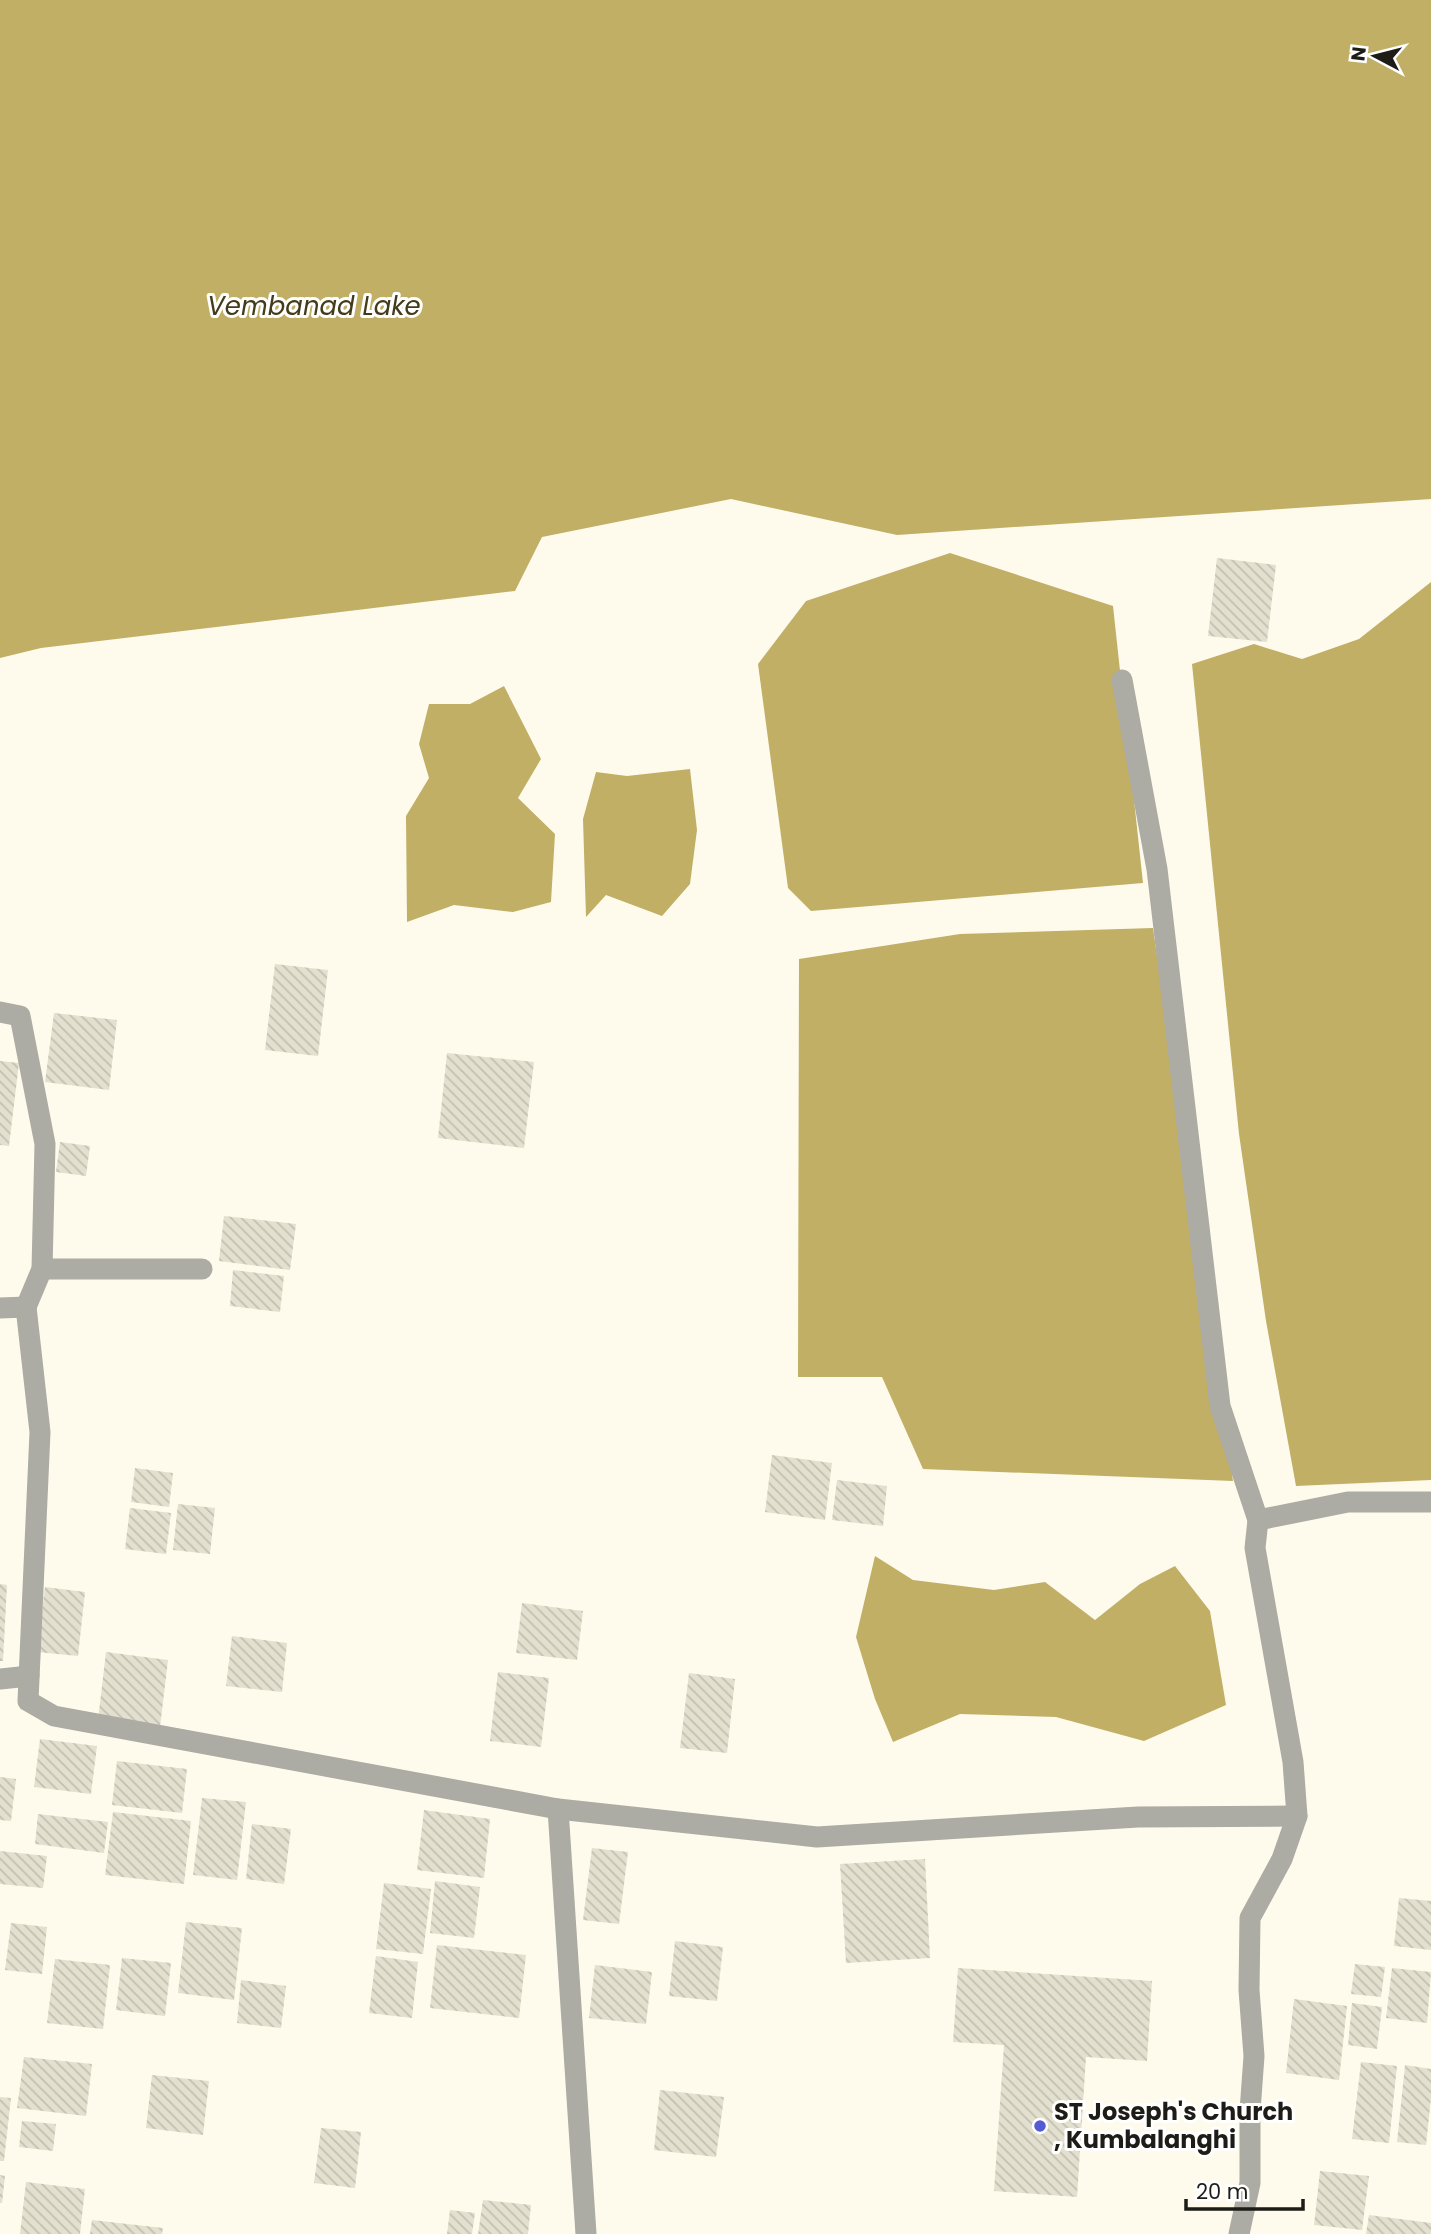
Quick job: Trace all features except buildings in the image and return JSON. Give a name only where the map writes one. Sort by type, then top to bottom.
[{"type":"street","points":[[1122,680],[1157,869],[1220,1406],[1258,1520],[1255,1548],[1293,1762],[1297,1816],[1282,1859],[1251,1919],[1249,1990],[1254,2056],[1250,2110],[1250,2183],[1238,2234]]},
{"type":"street","points":[[0,1012],[20,1016],[45,1144],[42,1269],[26,1307],[40,1432],[28,1702],[54,1716],[558,1809],[817,1837],[1138,1817],[1297,1816]]},
{"type":"street","points":[[42,1269],[202,1269]]},
{"type":"street","points":[[0,1308],[26,1307]]},
{"type":"street","points":[[1258,1520],[1348,1502],[1431,1503]]},
{"type":"street","points":[[0,1679],[29,1676]]},
{"type":"street","points":[[558,1809],[586,2234]]},
{"type":"water","name":"Vembanad Lake","points":[[0,0],[1431,0],[1431,499],[897,535],[731,499],[542,537],[515,591],[41,648],[0,658]]},
{"type":"water","points":[[950,553],[1113,606],[1143,883],[811,911],[788,888],[758,664],[806,601]]},
{"type":"water","points":[[1431,582],[1431,1480],[1296,1486],[1266,1321],[1239,1134],[1192,664],[1254,644],[1302,659],[1359,639]]},
{"type":"water","points":[[504,686],[541,759],[518,798],[555,834],[551,902],[513,912],[454,905],[407,922],[406,816],[429,778],[419,744],[429,704],[470,704]]},
{"type":"water","points":[[690,769],[697,830],[690,884],[662,916],[606,895],[586,917],[583,819],[596,772],[627,776]]},
{"type":"water","points":[[1153,928],[1233,1481],[923,1469],[882,1377],[798,1377],[799,959],[960,934]]},
{"type":"water","points":[[875,1556],[913,1580],[994,1590],[1045,1582],[1095,1620],[1140,1584],[1175,1566],[1210,1611],[1226,1705],[1144,1741],[1056,1717],[960,1714],[893,1742],[875,1699],[856,1637]]},
{"type":"place","name":"ST Joseph's Church , Kumbalanghi","points":[[1040,2126]]}]
